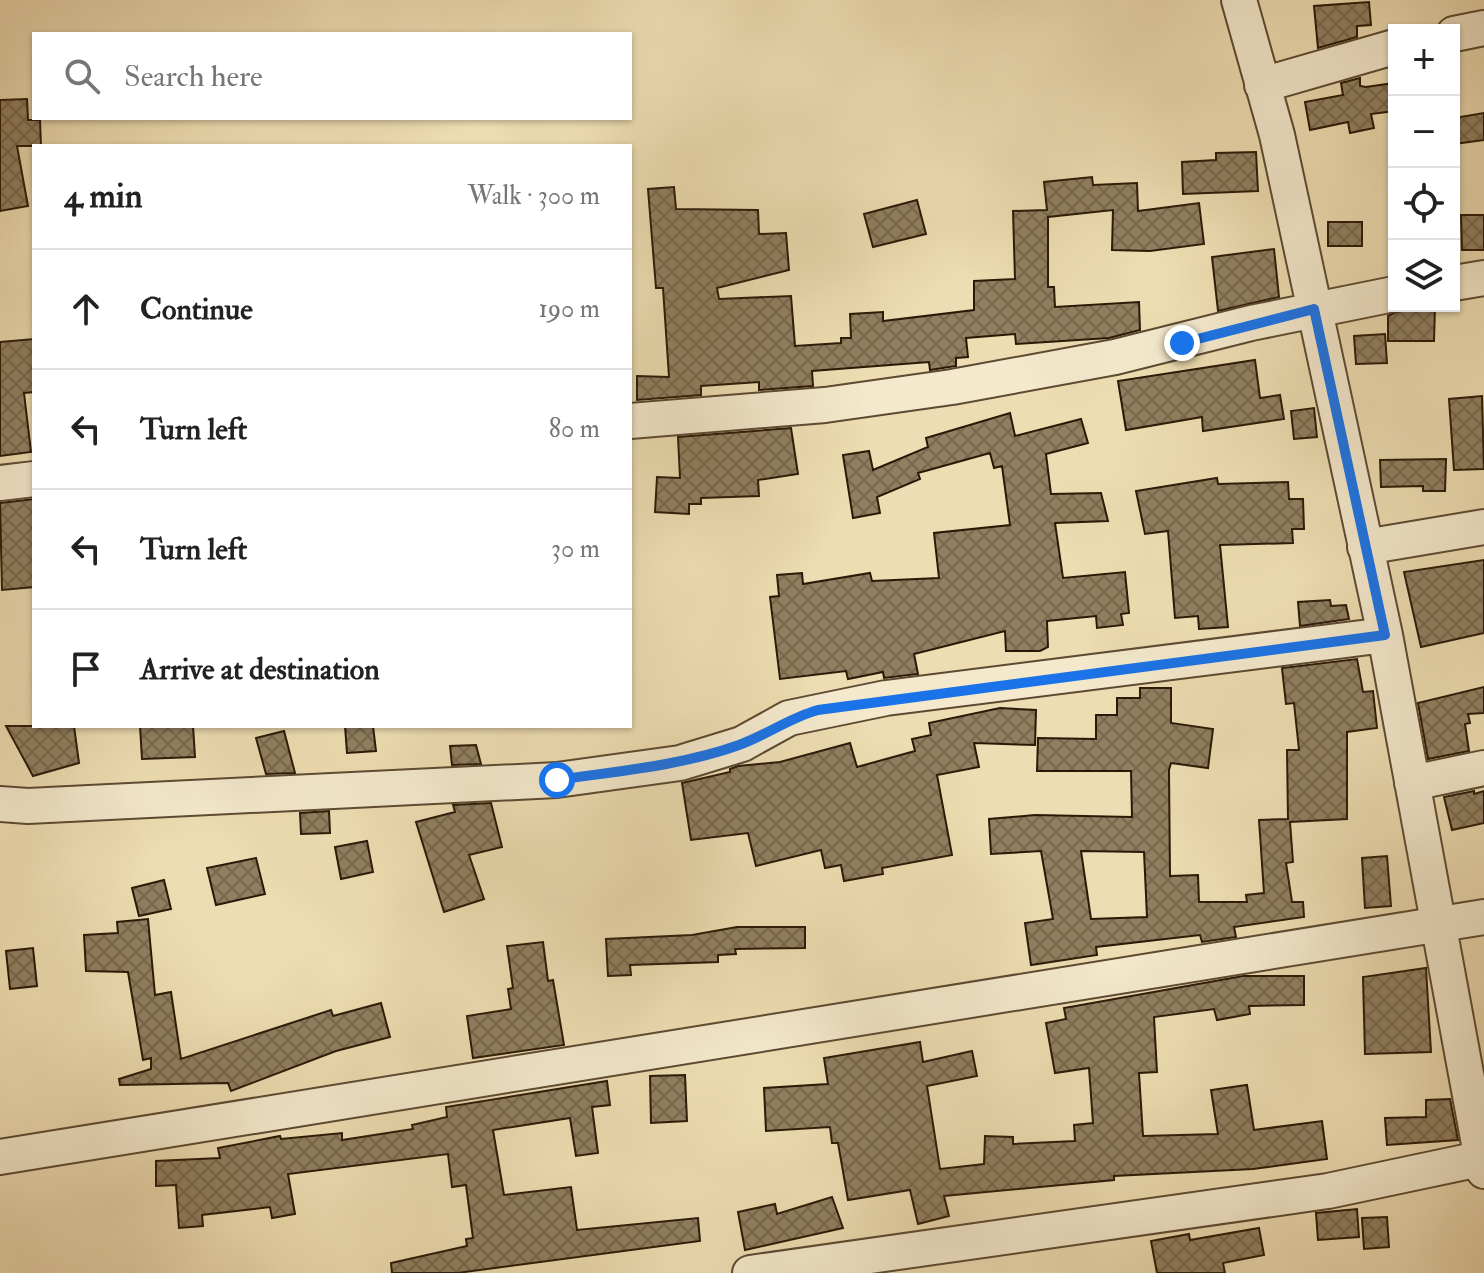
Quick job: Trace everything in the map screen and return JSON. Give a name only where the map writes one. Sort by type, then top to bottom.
[{"type":"street","points":[[750,1273],[1328,1191],[1483,1162],[1385,635],[1277,135],[1239,0]]},
{"type":"street","points":[[1460,33],[1484,28]]},
{"type":"street","points":[[1262,85],[1388,49]]},
{"type":"street","points":[[1460,282],[1484,278]]},
{"type":"street","points":[[632,421],[825,405],[952,387],[1128,354],[1314,309],[1388,295]]},
{"type":"street","points":[[0,483],[32,479]]},
{"type":"street","points":[[1365,547],[1484,527]]},
{"type":"street","points":[[0,804],[28,806],[557,780],[680,763],[742,744],[789,718],[818,710],[1385,635]]},
{"type":"street","points":[[1412,783],[1484,768]]},
{"type":"street","points":[[0,1157],[263,1117],[983,995],[1484,917]]},
{"type":"building","points":[[1369,2],[1371,25],[1357,26],[1357,37],[1318,48],[1314,6]]},
{"type":"building","points":[[1360,78],[1360,86],[1388,84],[1388,112],[1371,114],[1374,128],[1350,133],[1348,122],[1310,130],[1305,102],[1343,95],[1341,83]]},
{"type":"building","points":[[27,99],[28,120],[40,120],[41,144],[17,146],[28,206],[0,211],[0,100]]},
{"type":"building","points":[[1484,113],[1484,140],[1460,143],[1460,117]]},
{"type":"building","points":[[1256,152],[1258,191],[1183,194],[1182,162],[1216,160],[1216,153]]},
{"type":"building","points":[[1092,177],[1093,185],[1137,183],[1138,211],[1199,203],[1204,244],[1150,251],[1112,250],[1113,210],[1048,217],[1048,287],[1054,287],[1055,307],[1139,302],[1140,330],[1109,338],[1016,344],[1015,334],[966,338],[968,357],[956,358],[956,366],[930,370],[929,362],[812,371],[813,386],[759,390],[759,382],[701,386],[701,395],[637,400],[637,376],[669,377],[663,288],[656,288],[648,189],[674,187],[676,209],[758,210],[759,234],[786,233],[789,270],[717,288],[719,299],[791,296],[795,346],[841,343],[841,338],[851,338],[850,314],[883,312],[883,321],[974,310],[974,281],[1015,279],[1013,211],[1047,210],[1044,182]]},
{"type":"building","points":[[917,200],[926,234],[873,247],[864,214]]},
{"type":"building","points":[[1461,215],[1484,215],[1484,250],[1462,250]]},
{"type":"building","points":[[1328,222],[1362,222],[1362,246],[1328,246]]},
{"type":"building","points":[[1274,249],[1279,297],[1218,311],[1212,257]]},
{"type":"building","points":[[1396,312],[1435,312],[1434,341],[1388,341],[1388,316]]},
{"type":"building","points":[[1385,334],[1387,363],[1356,364],[1354,336]]},
{"type":"building","points":[[32,339],[32,392],[24,393],[31,452],[0,456],[0,342]]},
{"type":"building","points":[[1255,360],[1260,398],[1280,395],[1284,419],[1203,431],[1202,417],[1126,430],[1118,381]]},
{"type":"building","points":[[1482,396],[1484,469],[1454,470],[1449,399]]},
{"type":"building","points":[[1314,408],[1317,437],[1294,439],[1291,411]]},
{"type":"building","points":[[1010,413],[1015,436],[1081,419],[1088,443],[1046,454],[1051,494],[1101,493],[1108,521],[1055,523],[1063,578],[1125,572],[1129,613],[1121,614],[1123,625],[1097,628],[1096,616],[1047,621],[1048,647],[1040,651],[1006,651],[1005,631],[914,654],[918,674],[884,678],[883,672],[848,679],[846,671],[780,679],[770,597],[779,596],[777,575],[802,573],[803,584],[870,573],[872,581],[939,578],[934,533],[1010,525],[1002,466],[994,468],[990,453],[918,473],[920,479],[877,497],[880,513],[853,518],[843,455],[869,451],[873,470],[928,447],[926,438]]},
{"type":"building","points":[[791,428],[798,474],[758,480],[759,496],[701,498],[701,504],[689,504],[689,514],[655,512],[657,477],[680,478],[678,437]]},
{"type":"building","points":[[1446,459],[1445,491],[1423,491],[1423,486],[1381,487],[1380,460]]},
{"type":"building","points":[[1217,478],[1218,484],[1288,482],[1289,499],[1303,499],[1304,529],[1292,529],[1293,543],[1220,545],[1228,627],[1199,629],[1198,616],[1175,618],[1168,531],[1145,534],[1136,491]]},
{"type":"building","points":[[32,499],[32,587],[2,590],[0,503]]},
{"type":"building","points":[[1484,560],[1484,633],[1421,647],[1404,572]]},
{"type":"building","points":[[1330,600],[1331,606],[1346,605],[1349,619],[1300,626],[1298,602]]},
{"type":"building","points":[[1357,659],[1363,692],[1373,691],[1377,728],[1347,732],[1347,819],[1290,822],[1293,862],[1286,863],[1292,902],[1303,902],[1304,917],[1234,927],[1236,937],[1202,942],[1200,935],[1096,947],[1097,955],[1031,965],[1025,923],[1053,919],[1041,851],[991,854],[989,819],[1035,815],[1132,817],[1131,771],[1037,771],[1038,738],[1096,739],[1096,715],[1117,715],[1117,698],[1140,698],[1140,688],[1171,688],[1171,723],[1213,729],[1208,768],[1171,763],[1170,876],[1198,875],[1199,902],[1247,902],[1246,895],[1264,893],[1259,820],[1288,819],[1287,750],[1299,750],[1294,703],[1286,704],[1282,668]],"holes":[[[1081,851],[1144,852],[1147,917],[1091,919]]]},
{"type":"building","points":[[1484,687],[1484,713],[1468,714],[1470,723],[1465,724],[1469,751],[1428,759],[1418,703]]},
{"type":"building","points":[[1000,708],[1036,710],[1035,745],[974,743],[979,767],[937,775],[952,855],[882,868],[883,874],[844,881],[841,865],[825,868],[821,850],[756,866],[748,833],[691,840],[682,783],[730,772],[738,766],[780,762],[850,743],[857,767],[915,751],[912,739],[931,735],[929,723]]},
{"type":"building","points":[[6,726],[74,728],[79,763],[33,776]]},
{"type":"building","points":[[140,728],[193,728],[195,757],[142,759]]},
{"type":"building","points":[[345,728],[373,728],[376,751],[347,753]]},
{"type":"building","points":[[284,731],[295,773],[266,774],[256,738]]},
{"type":"building","points":[[476,745],[481,764],[452,765],[450,746]]},
{"type":"building","points":[[1474,791],[1474,794],[1484,791],[1484,823],[1452,830],[1444,797]]},
{"type":"building","points":[[491,803],[502,847],[469,855],[484,899],[444,912],[416,822],[455,812],[453,805]]},
{"type":"building","points":[[329,811],[330,833],[301,834],[300,813]]},
{"type":"building","points":[[367,841],[373,872],[341,879],[335,847]]},
{"type":"building","points":[[1387,856],[1391,906],[1365,908],[1362,858]]},
{"type":"building","points":[[256,858],[265,894],[216,905],[207,868]]},
{"type":"building","points":[[164,880],[171,909],[139,916],[132,888]]},
{"type":"building","points":[[148,919],[155,995],[171,992],[181,1059],[331,1010],[333,1016],[381,1003],[390,1037],[336,1051],[231,1091],[228,1083],[120,1085],[119,1079],[151,1069],[151,1058],[143,1060],[128,972],[86,971],[84,935],[118,933],[117,922]]},
{"type":"building","points":[[737,927],[805,927],[805,948],[735,949],[736,954],[718,955],[718,962],[630,965],[631,975],[608,976],[606,939],[692,935]]},
{"type":"building","points":[[543,942],[548,981],[553,980],[564,1045],[473,1058],[467,1016],[511,1009],[508,989],[513,988],[507,946]]},
{"type":"building","points":[[33,948],[37,986],[10,989],[6,951]]},
{"type":"building","points":[[1426,968],[1431,1052],[1365,1054],[1363,977]]},
{"type":"building","points":[[1243,976],[1304,976],[1304,1005],[1249,1006],[1250,1014],[1217,1020],[1214,1009],[1154,1017],[1157,1072],[1139,1073],[1143,1136],[1218,1134],[1211,1090],[1247,1085],[1254,1130],[1322,1121],[1327,1159],[1253,1169],[1114,1176],[1114,1180],[944,1196],[949,1216],[918,1224],[910,1190],[848,1200],[838,1143],[832,1143],[830,1127],[766,1131],[764,1088],[828,1084],[824,1058],[920,1042],[923,1062],[972,1051],[977,1076],[927,1086],[940,1169],[984,1164],[985,1136],[1013,1137],[1013,1144],[1075,1141],[1074,1125],[1093,1123],[1089,1068],[1055,1073],[1046,1023],[1066,1019],[1064,1008]]},
{"type":"building","points":[[685,1075],[687,1121],[651,1123],[650,1076]]},
{"type":"building","points":[[607,1081],[610,1105],[592,1107],[598,1153],[576,1156],[570,1118],[493,1130],[504,1195],[571,1187],[577,1230],[698,1218],[700,1241],[457,1273],[392,1273],[391,1263],[467,1246],[466,1239],[473,1238],[466,1185],[452,1187],[448,1154],[288,1174],[295,1214],[272,1218],[270,1207],[202,1215],[203,1226],[179,1228],[176,1185],[156,1186],[156,1161],[220,1158],[218,1148],[280,1136],[281,1139],[342,1133],[342,1140],[413,1129],[412,1125],[447,1117],[446,1107]]},
{"type":"building","points":[[1450,1099],[1458,1140],[1387,1145],[1385,1118],[1426,1117],[1426,1100]]},
{"type":"building","points":[[832,1197],[843,1228],[745,1250],[738,1212],[775,1204],[777,1214]]},
{"type":"building","points":[[1357,1209],[1359,1237],[1318,1240],[1316,1213]]},
{"type":"building","points":[[1387,1217],[1389,1247],[1364,1249],[1362,1218]]},
{"type":"building","points":[[1259,1228],[1264,1255],[1223,1263],[1225,1273],[1157,1273],[1151,1241],[1189,1234],[1190,1240]]},
{"type":"route","points":[[557,780],[680,763],[742,744],[789,718],[886,698],[1385,635],[1314,309],[1182,343]]}]
